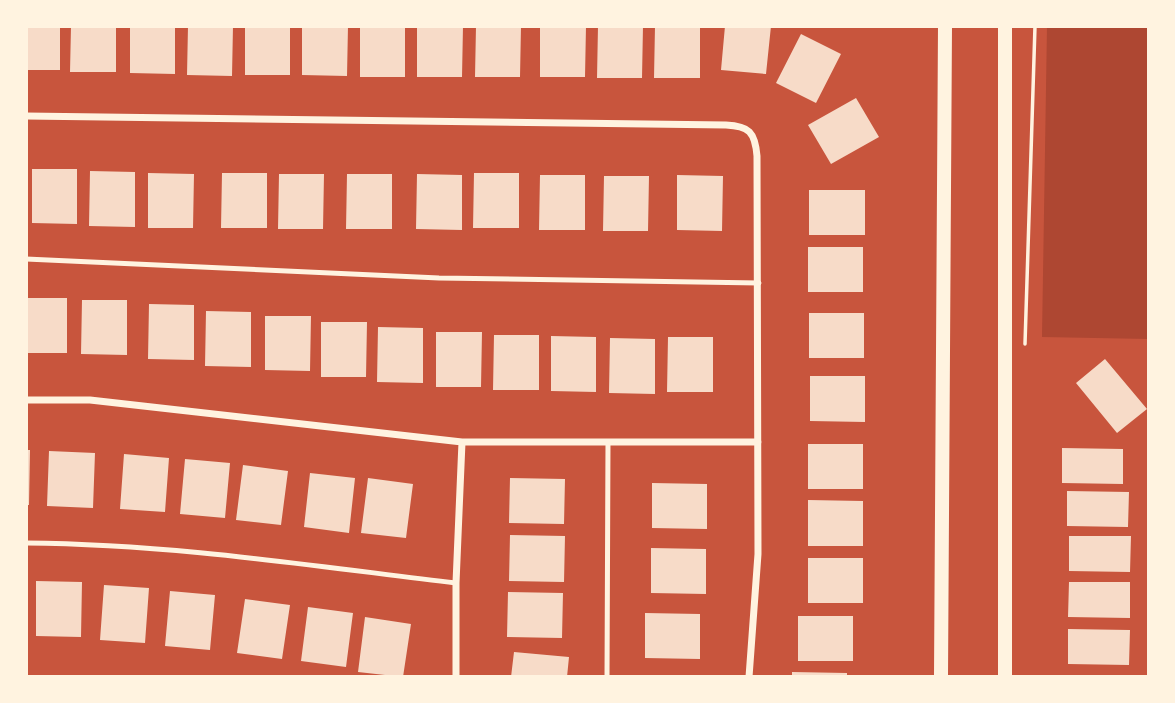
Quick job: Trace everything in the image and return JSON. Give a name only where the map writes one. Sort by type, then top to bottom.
[{"type":"main road","points":[[941,677],[945,26]]},
{"type":"main road","points":[[1005,26],[1005,677]]},
{"type":"street","points":[[26,116],[742,126],[753,136],[757,156],[759,283],[758,554],[749,677]]},
{"type":"street","points":[[26,400],[90,400],[461,442],[758,442]]},
{"type":"street","points":[[456,677],[461,442]]},
{"type":"lane","points":[[26,259],[439,278],[759,283]]},
{"type":"lane","points":[[607,677],[608,442]]},
{"type":"lane","points":[[26,543],[178,551],[456,583]]},
{"type":"path","points":[[1025,344],[1035,26]]},
{"type":"shaded area","points":[[1047,26],[1149,26],[1149,339],[1042,337]]},
{"type":"building","points":[[26,26],[60,26],[60,70],[26,70]]},
{"type":"building","points":[[71,26],[116,26],[116,72],[70,72]]},
{"type":"building","points":[[130,26],[175,26],[175,74],[130,73]]},
{"type":"building","points":[[188,26],[233,26],[232,76],[187,75]]},
{"type":"building","points":[[245,26],[290,26],[290,75],[245,75]]},
{"type":"building","points":[[302,26],[348,26],[347,76],[302,75]]},
{"type":"building","points":[[360,26],[405,26],[405,77],[360,77]]},
{"type":"building","points":[[417,26],[463,26],[462,77],[417,77]]},
{"type":"building","points":[[476,26],[521,26],[520,77],[475,77]]},
{"type":"building","points":[[540,26],[586,26],[585,77],[540,77]]},
{"type":"building","points":[[598,26],[643,26],[642,78],[597,78]]},
{"type":"building","points":[[655,26],[700,26],[700,78],[654,78]]},
{"type":"building","points":[[725,26],[771,26],[766,74],[721,70]]},
{"type":"building","points":[[801,34],[841,54],[816,103],[776,83]]},
{"type":"building","points":[[856,98],[879,137],[831,164],[808,125]]},
{"type":"building","points":[[32,169],[77,169],[77,224],[32,223]]},
{"type":"building","points":[[90,171],[135,172],[135,227],[89,226]]},
{"type":"building","points":[[148,173],[194,174],[193,228],[148,228]]},
{"type":"building","points":[[222,173],[267,173],[267,228],[221,228]]},
{"type":"building","points":[[474,173],[519,173],[519,228],[473,228]]},
{"type":"building","points":[[279,174],[324,174],[323,229],[278,229]]},
{"type":"building","points":[[347,174],[392,174],[392,229],[346,229]]},
{"type":"building","points":[[417,174],[462,175],[462,230],[416,229]]},
{"type":"building","points":[[540,175],[585,175],[585,230],[539,230]]},
{"type":"building","points":[[677,175],[723,176],[722,231],[677,230]]},
{"type":"building","points":[[604,176],[649,176],[648,231],[603,231]]},
{"type":"building","points":[[809,190],[865,190],[865,235],[809,235]]},
{"type":"building","points":[[808,247],[863,247],[863,292],[808,292]]},
{"type":"building","points":[[26,298],[67,298],[67,353],[26,353]]},
{"type":"building","points":[[82,300],[127,300],[127,355],[81,354]]},
{"type":"building","points":[[149,304],[194,305],[194,360],[148,359]]},
{"type":"building","points":[[206,311],[251,312],[251,367],[205,366]]},
{"type":"building","points":[[809,313],[864,313],[864,358],[809,358]]},
{"type":"building","points":[[265,316],[311,316],[310,371],[265,370]]},
{"type":"building","points":[[321,322],[367,322],[366,377],[321,377]]},
{"type":"building","points":[[378,327],[423,328],[423,383],[377,382]]},
{"type":"building","points":[[436,332],[482,332],[481,387],[436,387]]},
{"type":"building","points":[[494,335],[539,335],[539,390],[493,390]]},
{"type":"building","points":[[551,336],[596,337],[596,392],[551,391]]},
{"type":"building","points":[[668,337],[713,337],[713,392],[667,392]]},
{"type":"building","points":[[610,338],[655,339],[655,394],[609,393]]},
{"type":"building","points":[[1105,359],[1147,409],[1117,433],[1076,383]]},
{"type":"building","points":[[810,376],[865,376],[865,422],[810,421]]},
{"type":"building","points":[[808,444],[863,444],[863,489],[808,489]]},
{"type":"building","points":[[1062,448],[1123,449],[1123,484],[1062,483]]},
{"type":"building","points":[[26,450],[30,450],[29,505],[26,505]]},
{"type":"building","points":[[49,451],[95,453],[93,508],[47,506]]},
{"type":"building","points":[[124,454],[169,458],[165,512],[120,509]]},
{"type":"building","points":[[185,459],[230,463],[225,518],[180,514]]},
{"type":"building","points":[[243,465],[288,471],[281,525],[236,520]]},
{"type":"building","points":[[310,473],[355,478],[349,533],[304,527]]},
{"type":"building","points":[[368,478],[413,484],[406,538],[361,533]]},
{"type":"building","points":[[510,478],[565,479],[564,524],[509,523]]},
{"type":"building","points":[[652,483],[707,484],[707,529],[652,528]]},
{"type":"building","points":[[1067,491],[1129,492],[1128,527],[1067,526]]},
{"type":"building","points":[[808,500],[863,501],[863,546],[808,546]]},
{"type":"building","points":[[510,535],[565,536],[564,582],[509,581]]},
{"type":"building","points":[[1069,536],[1131,536],[1130,572],[1069,571]]},
{"type":"building","points":[[651,548],[706,549],[706,594],[651,593]]},
{"type":"building","points":[[808,558],[863,558],[863,603],[808,603]]},
{"type":"building","points":[[36,581],[82,582],[81,637],[36,636]]},
{"type":"building","points":[[1069,582],[1130,582],[1130,618],[1068,617]]},
{"type":"building","points":[[104,585],[149,588],[145,643],[100,640]]},
{"type":"building","points":[[170,591],[215,595],[210,650],[165,646]]},
{"type":"building","points":[[508,592],[563,593],[562,638],[507,637]]},
{"type":"building","points":[[245,599],[290,605],[282,659],[237,653]]},
{"type":"building","points":[[308,607],[353,613],[346,667],[301,661]]},
{"type":"building","points":[[645,613],[700,614],[700,659],[645,658]]},
{"type":"building","points":[[798,616],[853,616],[853,661],[798,661]]},
{"type":"building","points":[[365,617],[411,624],[403,677],[358,672]]},
{"type":"building","points":[[1068,629],[1130,630],[1129,665],[1068,664]]},
{"type":"building","points":[[514,652],[569,657],[567,677],[511,677]]},
{"type":"building","points":[[792,672],[847,673],[847,677],[792,677]]}]
